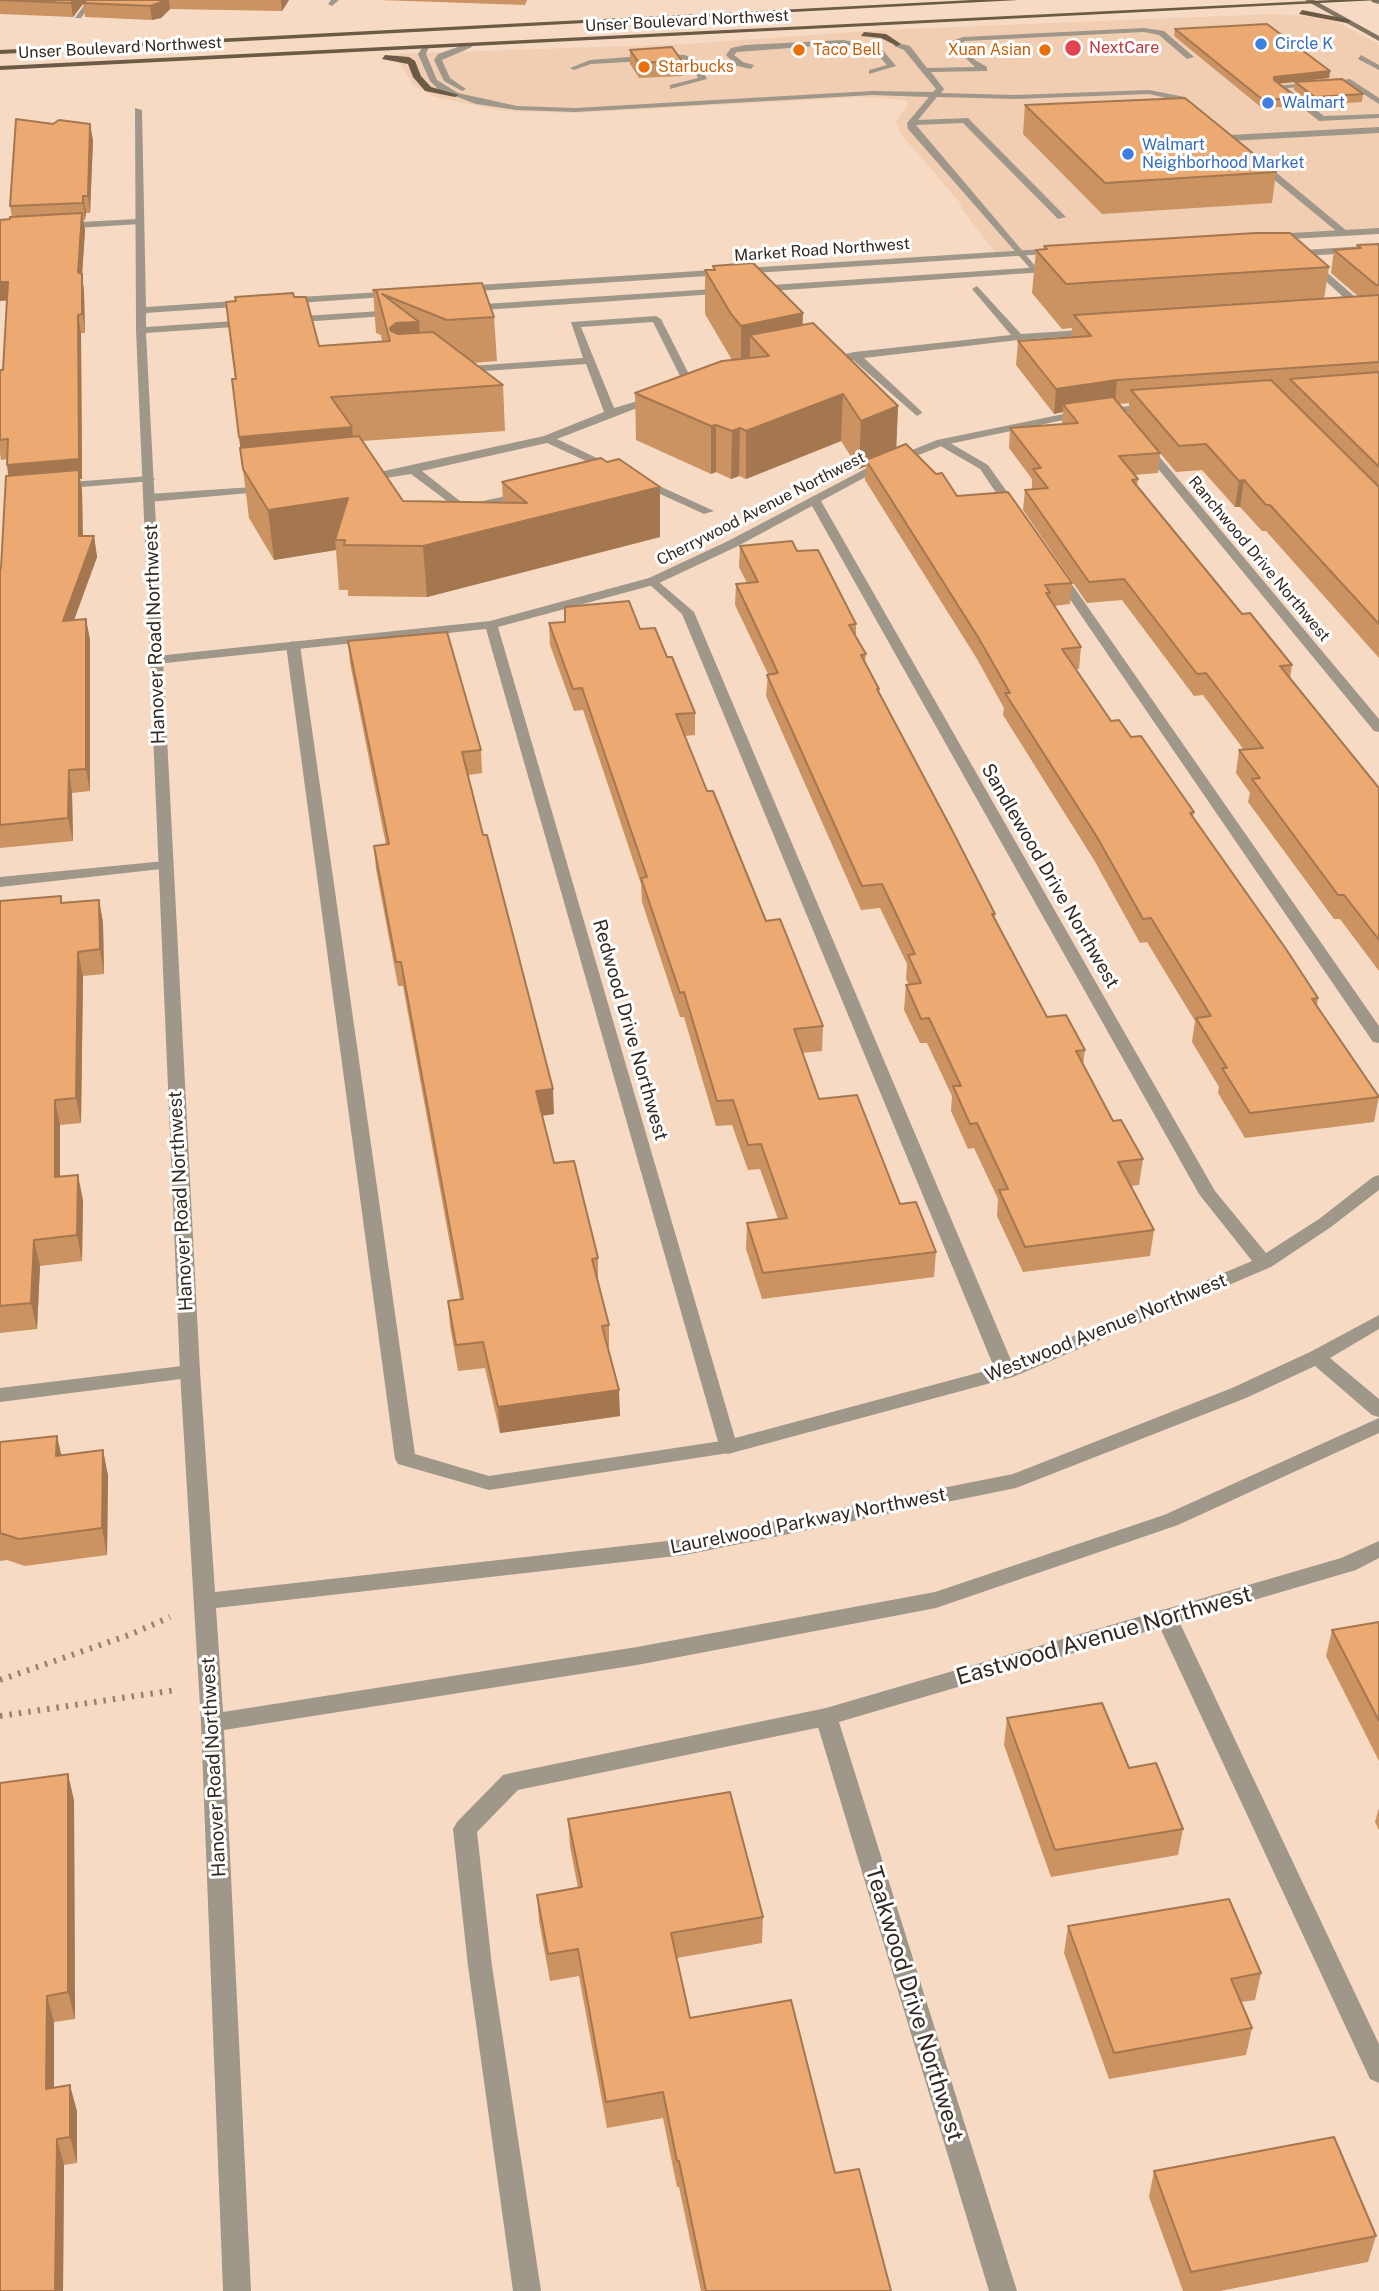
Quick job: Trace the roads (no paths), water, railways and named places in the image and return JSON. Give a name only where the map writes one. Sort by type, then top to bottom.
[{"type":"main road","name":"Unser Boulevard Northwest","points":[[0,52],[1015,0]]},
{"type":"main road","name":"Unser Boulevard Northwest","points":[[0,68],[1243,8],[1313,2],[1377,1]]},
{"type":"main road","points":[[1313,2],[1379,38]]},
{"type":"main road","points":[[427,47],[429,41],[448,36],[849,16],[894,6]]},
{"type":"main road","points":[[1243,8],[1303,12],[1347,21]]},
{"type":"main road","points":[[468,45],[539,49],[870,34],[883,36],[897,44]]},
{"type":"main road","points":[[0,75],[384,57],[406,59],[412,63],[417,76],[428,89],[455,95]]},
{"type":"street","points":[[78,16],[87,4],[94,0]]},
{"type":"street","points":[[925,71],[984,69],[972,62],[955,43],[963,39],[1144,30],[1161,33],[1190,57]]},
{"type":"street","points":[[751,67],[740,64],[730,55],[734,50],[745,47],[843,42],[877,49],[892,66],[872,72]]},
{"type":"street","points":[[897,44],[907,48],[940,89],[911,123]]},
{"type":"street","points":[[468,45],[440,56],[438,60],[447,79],[471,93],[525,104],[536,109]]},
{"type":"street","points":[[427,47],[422,54],[434,81],[455,95],[517,108],[575,110],[869,89],[936,94],[1065,96],[1149,92],[1182,99],[1208,120],[1188,122]]},
{"type":"street","points":[[574,68],[590,62],[667,56],[685,57],[695,62],[703,79],[673,87]]},
{"type":"street","points":[[1379,56],[1361,57],[1379,68]]},
{"type":"street","points":[[1378,101],[1350,81],[1279,86],[1322,119],[1379,116]]},
{"type":"street","points":[[1053,83],[1065,96]]},
{"type":"street","points":[[1347,92],[1364,91]]},
{"type":"street","points":[[1291,95],[1310,94]]},
{"type":"street","points":[[1360,101],[1378,101]]},
{"type":"street","points":[[1303,105],[1323,104]]},
{"type":"street","name":"Hanover Road Northwest","points":[[138,110],[141,330],[165,865],[190,1372],[212,1723],[237,2291]]},
{"type":"street","points":[[911,123],[965,120],[1061,216]]},
{"type":"street","points":[[911,123],[912,129],[1034,271]]},
{"type":"street","points":[[1239,146],[1226,135],[1379,130]]},
{"type":"street","points":[[1248,153],[1344,233]]},
{"type":"street","points":[[53,227],[138,222]]},
{"type":"street","points":[[1262,238],[1379,230]]},
{"type":"street","points":[[1282,237],[1374,314]]},
{"type":"street","points":[[1281,254],[1379,248]]},
{"type":"street","name":"Market Road Northwest","points":[[450,290],[1074,250]]},
{"type":"street","name":"Market Road Northwest","points":[[451,309],[1062,269]]},
{"type":"street","points":[[977,289],[1018,337]]},
{"type":"street","points":[[269,302],[408,293]]},
{"type":"street","points":[[141,310],[255,303]]},
{"type":"street","points":[[270,321],[409,312]]},
{"type":"street","points":[[1348,316],[1374,314]]},
{"type":"street","points":[[610,414],[575,324],[656,319],[680,392]]},
{"type":"street","points":[[141,330],[257,322]]},
{"type":"street","points":[[808,362],[1018,337],[1102,332]]},
{"type":"street","points":[[854,355],[917,413]]},
{"type":"street","points":[[442,371],[589,360]]},
{"type":"street","points":[[346,481],[413,470],[548,439],[610,414],[704,385]]},
{"type":"street","name":"Cherrywood Avenue Northwest","points":[[156,660],[491,625],[653,581],[869,471],[941,442],[1045,420],[1167,406]]},
{"type":"street","points":[[1115,410],[1125,422]]},
{"type":"street","name":"Ranchwood Drive Northwest","points":[[1134,433],[1379,728]]},
{"type":"street","points":[[548,439],[708,511]]},
{"type":"street","points":[[941,442],[984,467],[1024,524]]},
{"type":"street","points":[[413,470],[463,509],[543,491]]},
{"type":"street","points":[[596,480],[623,474]]},
{"type":"street","points":[[50,487],[149,479]]},
{"type":"street","points":[[149,498],[278,488]]},
{"type":"street","name":"Sandlewood Drive Northwest","points":[[814,500],[1208,1194],[1264,1264]]},
{"type":"street","points":[[1047,558],[1379,1038]]},
{"type":"street","points":[[653,581],[688,612],[1006,1372]]},
{"type":"street","name":"Redwood Drive Northwest","points":[[491,625],[728,1447]]},
{"type":"street","name":"Westwood Avenue Northwest","points":[[293,645],[405,1459],[489,1483],[728,1447],[1006,1372],[1264,1264],[1325,1223],[1379,1181]]},
{"type":"street","points":[[0,882],[165,865]]},
{"type":"street","name":"Laurelwood Parkway Northwest","points":[[205,1601],[685,1547],[1016,1481],[1239,1394],[1317,1357],[1379,1321]]},
{"type":"street","points":[[1317,1357],[1379,1410]]},
{"type":"street","points":[[0,1395],[190,1372]]},
{"type":"street","points":[[212,1723],[637,1656],[936,1600],[1171,1520],[1379,1425]]},
{"type":"street","name":"Eastwood Avenue Northwest","points":[[527,2291],[480,1966],[466,1829],[511,1782],[826,1717],[1348,1564],[1379,1549]]},
{"type":"street","points":[[1166,1617],[1379,2071]]},
{"type":"street","name":"Teakwood Drive Northwest","points":[[826,1717],[1003,2291]]},
{"type":"place","name":"Circle K","points":[[1261,44]]},
{"type":"place","name":"NextCare","points":[[1073,48]]},
{"type":"place","name":"Taco Bell","points":[[799,50]]},
{"type":"place","name":"Xuan Asian","points":[[1045,50]]},
{"type":"place","name":"Starbucks","points":[[644,67]]},
{"type":"place","name":"Walmart","points":[[1268,103]]},
{"type":"place","name":"Walmart Neighborhood Market","points":[[1128,154]]}]
